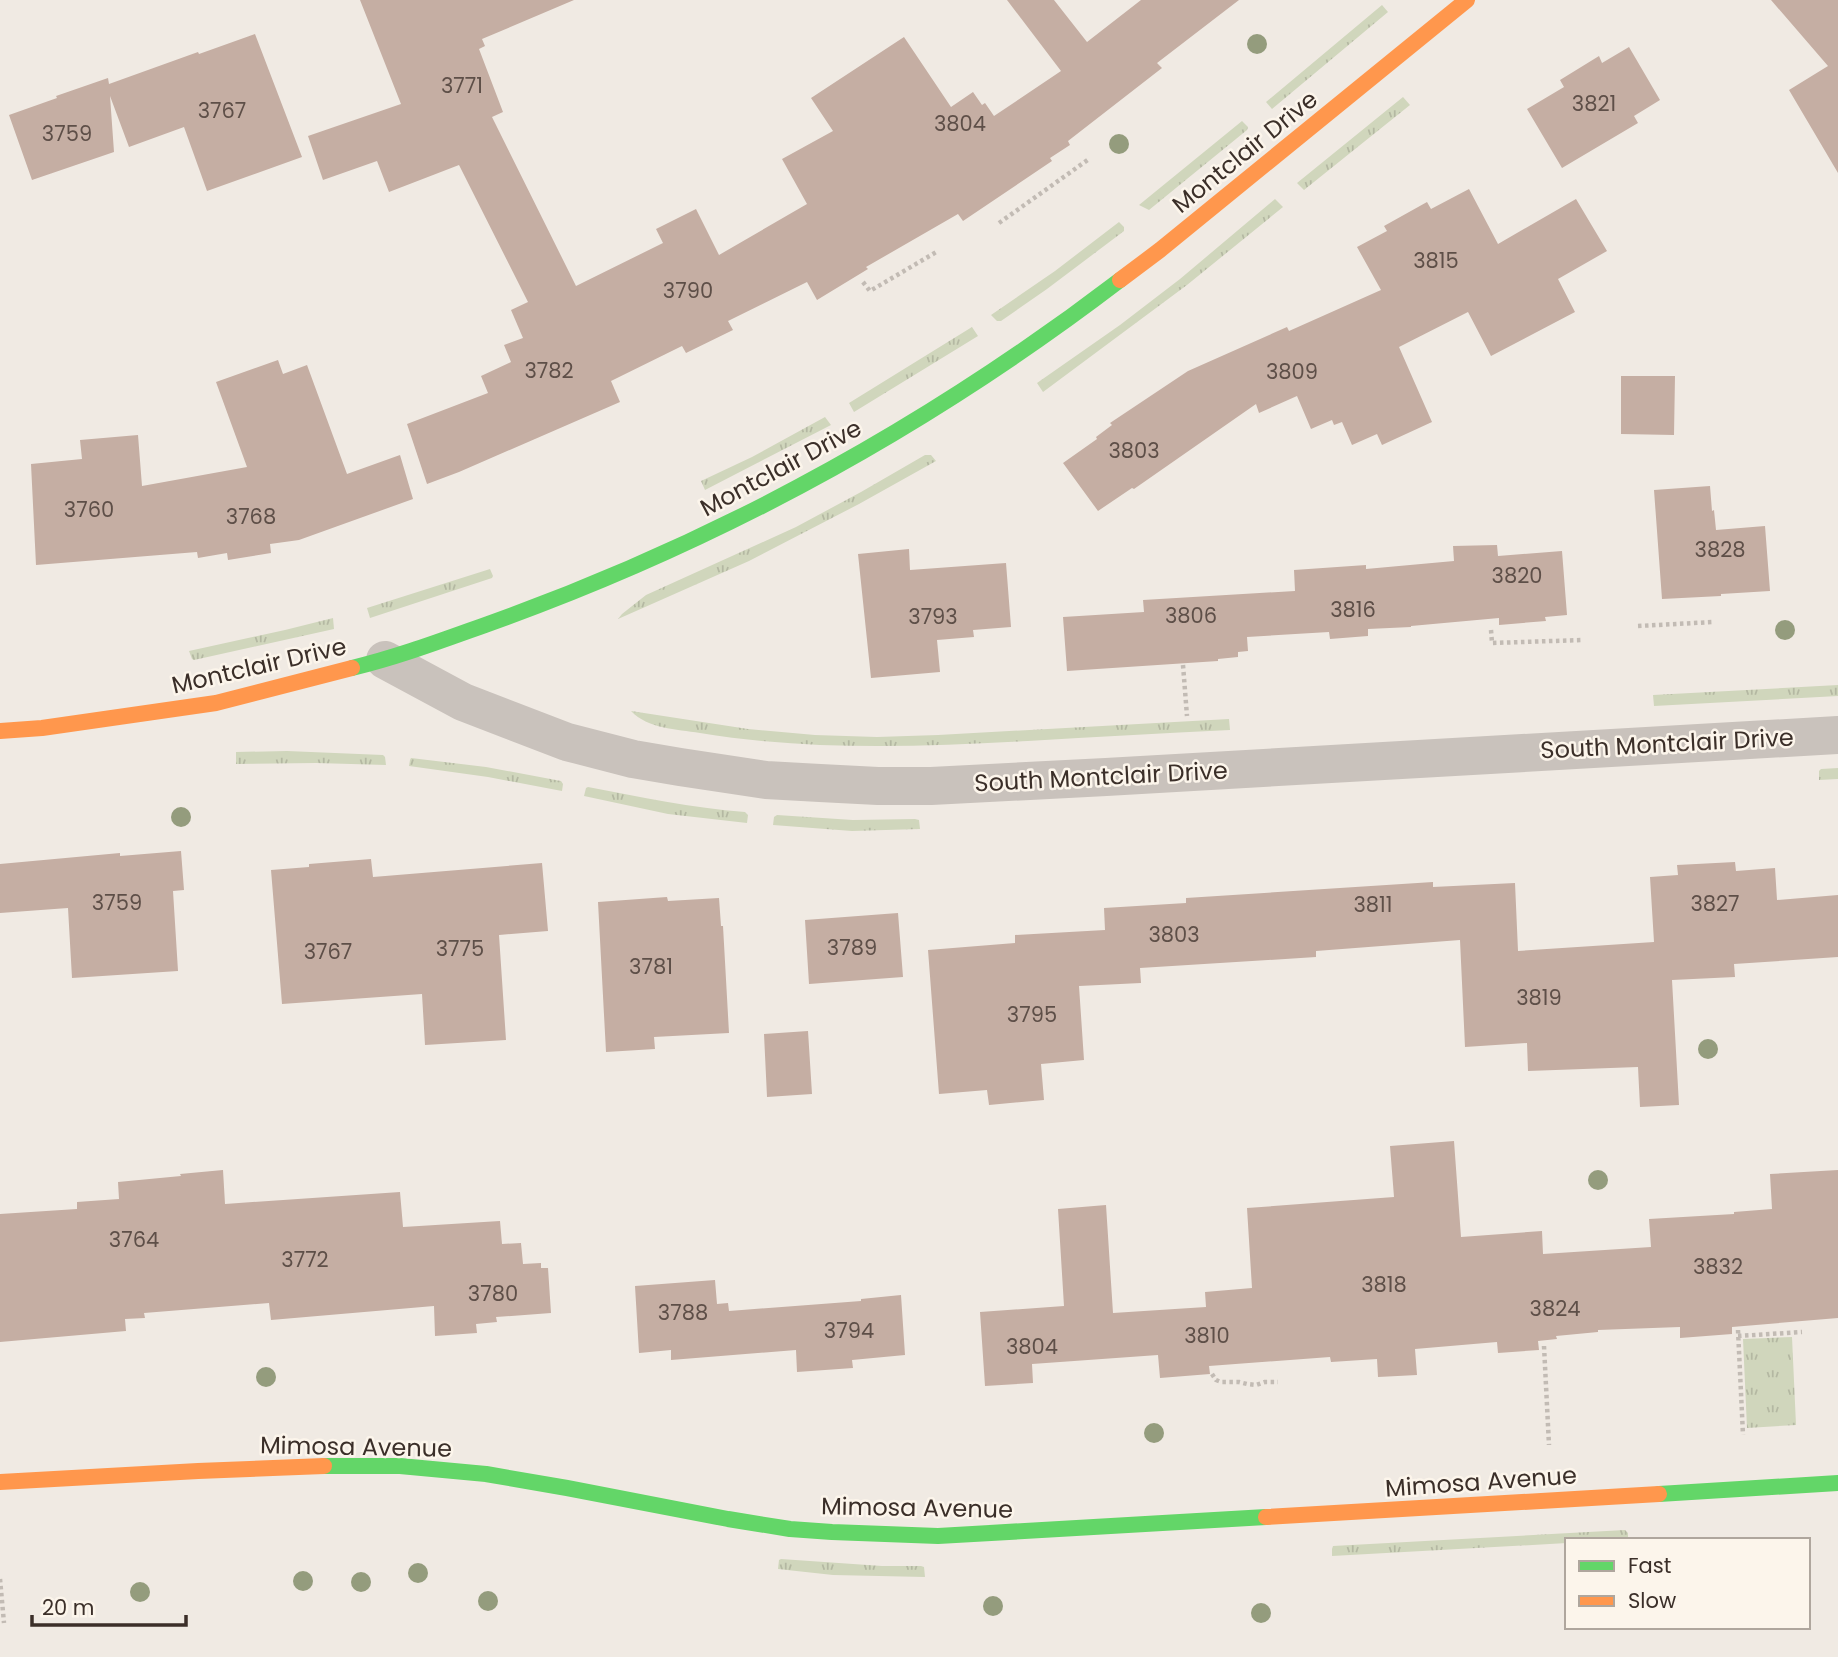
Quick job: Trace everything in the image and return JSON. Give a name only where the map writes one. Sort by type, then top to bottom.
[{"type":"street","name":"Montclair Drive","points":[[0,732],[56,727],[216,703],[385,660],[591,585],[703,535],[863,452],[1009,361],[1160,250],[1467,0]]},
{"type":"street","name":"South Montclair Drive","points":[[385,660],[463,702],[567,742],[633,759],[766,780],[878,786],[971,784],[1838,735]]},
{"type":"street","name":"Mimosa Avenue","points":[[0,1482],[229,1468],[400,1466],[446,1469],[562,1486],[771,1526],[817,1531],[938,1536],[1838,1483]]},
{"type":"path","points":[[999,223],[1089,159]]},
{"type":"path","points":[[863,282],[870,291],[938,251]]},
{"type":"path","points":[[1638,626],[1713,622]]},
{"type":"path","points":[[1491,630],[1492,643],[1583,640]]},
{"type":"path","points":[[1183,665],[1187,716]]},
{"type":"path","points":[[1744,1435],[1738,1333],[1802,1332]]},
{"type":"path","points":[[1544,1346],[1549,1445]]},
{"type":"path","points":[[1212,1374],[1216,1380],[1222,1382],[1256,1385],[1278,1382]]},
{"type":"path","points":[[0,1579],[4,1623]]},
{"type":"green space","points":[[1382,5],[1388,12],[1272,109],[1266,102]]},
{"type":"green space","points":[[1403,97],[1410,105],[1304,190],[1297,183]]},
{"type":"green space","points":[[1242,121],[1248,127],[1247,130],[1149,210],[1139,205]]},
{"type":"green space","points":[[1275,199],[1283,207],[1187,285],[1043,392],[1037,383],[1180,279]]},
{"type":"green space","points":[[1119,222],[1124,231],[1047,289],[1001,321],[991,315],[1055,271]]},
{"type":"green space","points":[[972,327],[978,336],[854,412],[849,403]]},
{"type":"green space","points":[[825,417],[831,425],[705,490],[701,481]]},
{"type":"green space","points":[[925,455],[931,455],[936,461],[749,561],[618,619],[646,595],[796,527]]},
{"type":"green space","points":[[490,569],[492,578],[370,618],[367,608]]},
{"type":"green space","points":[[333,618],[334,629],[194,660],[189,651],[285,630]]},
{"type":"green space","points":[[1838,685],[1838,696],[1654,706],[1653,695]]},
{"type":"green space","points":[[631,711],[748,729],[877,737],[1229,719],[1230,730],[946,745],[823,745],[741,739],[672,729],[654,725]]},
{"type":"green space","points":[[236,752],[383,755],[386,765],[236,764]]},
{"type":"green space","points":[[411,758],[486,767],[561,781],[562,791],[409,766]]},
{"type":"green space","points":[[1838,768],[1838,779],[1819,780],[1821,769]]},
{"type":"green space","points":[[588,787],[686,805],[745,812],[748,815],[747,823],[668,814],[584,796]]},
{"type":"green space","points":[[777,815],[853,820],[915,819],[919,820],[920,829],[852,831],[773,825]]},
{"type":"green space","points":[[1792,1337],[1796,1425],[1747,1428],[1743,1339]]},
{"type":"green space","points":[[1625,1530],[1628,1533],[1628,1538],[1565,1538],[1565,1543],[1332,1556],[1333,1546]]},
{"type":"green space","points":[[781,1559],[921,1566],[924,1567],[925,1577],[833,1575],[778,1569]]},
{"type":"building","points":[[360,0],[574,0],[482,39],[485,46],[479,49],[503,112],[492,117],[576,286],[663,243],[656,229],[696,209],[719,255],[807,204],[782,159],[833,131],[811,98],[904,37],[951,107],[973,92],[994,116],[1061,71],[1007,0],[1054,0],[1087,42],[1141,0],[1239,0],[1157,63],[1162,68],[1068,141],[1070,145],[1050,158],[1052,161],[963,221],[958,214],[866,267],[868,269],[817,300],[807,282],[728,321],[733,330],[686,353],[682,346],[611,381],[620,402],[427,484],[407,424],[488,393],[481,376],[511,362],[504,345],[523,338],[511,310],[528,302],[459,165],[389,192],[377,161],[323,180],[308,136],[401,104]]},
{"type":"building","points":[[1771,0],[1838,0],[1838,173],[1789,90],[1828,66]]},
{"type":"building","points":[[255,34],[302,157],[207,191],[184,127],[129,147],[110,96],[114,152],[32,180],[9,115],[108,78],[109,84]]},
{"type":"building","points":[[1629,47],[1660,100],[1634,116],[1638,123],[1562,168],[1527,109],[1564,87],[1560,80],[1599,56],[1602,63]]},
{"type":"building","points":[[1469,189],[1498,244],[1576,199],[1607,251],[1558,279],[1575,312],[1491,356],[1468,312],[1399,347],[1432,422],[1382,445],[1377,434],[1352,445],[1342,422],[1334,425],[1332,420],[1311,429],[1297,396],[1259,413],[1256,404],[1098,511],[1063,463],[1097,439],[1096,437],[1112,425],[1110,423],[1188,371],[1287,327],[1289,331],[1381,290],[1357,247],[1387,231],[1384,226],[1427,202],[1431,209]]},
{"type":"building","points":[[278,360],[283,374],[307,365],[347,474],[400,455],[413,499],[299,540],[270,544],[271,553],[228,560],[227,553],[198,558],[197,552],[36,565],[31,464],[82,459],[80,440],[138,435],[142,486],[247,467],[216,382]]},
{"type":"building","points":[[1621,376],[1675,376],[1674,435],[1621,434]]},
{"type":"building","points":[[1710,486],[1716,530],[1765,526],[1770,591],[1662,599],[1654,490]]},
{"type":"building","points":[[1497,545],[1498,556],[1562,551],[1567,615],[1545,617],[1546,621],[1499,625],[1499,618],[1368,629],[1368,636],[1330,639],[1329,632],[1247,637],[1248,651],[1238,652],[1238,657],[1218,661],[1067,671],[1063,617],[1144,612],[1143,600],[1295,591],[1294,570],[1366,565],[1366,569],[1454,561],[1453,546]]},
{"type":"building","points":[[909,549],[910,570],[1006,563],[1011,627],[973,630],[974,637],[937,640],[940,672],[871,678],[858,554]]},
{"type":"building","points":[[181,851],[184,890],[173,891],[178,971],[72,978],[68,908],[0,913],[0,864],[120,853],[120,856]]},
{"type":"building","points":[[371,859],[373,877],[542,863],[548,931],[499,935],[506,1040],[425,1045],[422,994],[282,1004],[271,870]]},
{"type":"building","points":[[1735,862],[1736,871],[1775,868],[1777,900],[1838,895],[1838,957],[1734,964],[1735,977],[1672,980],[1679,1105],[1640,1107],[1638,1067],[1528,1071],[1527,1043],[1465,1047],[1460,940],[1316,951],[1316,957],[1140,968],[1141,983],[1079,986],[1084,1060],[1041,1064],[1044,1100],[989,1105],[987,1090],[939,1094],[928,950],[1015,943],[1015,935],[1105,930],[1104,908],[1186,903],[1186,898],[1433,882],[1433,887],[1515,883],[1518,951],[1654,942],[1650,877],[1678,875],[1677,865]]},
{"type":"building","points":[[667,897],[668,901],[719,898],[729,1033],[654,1037],[655,1049],[606,1052],[598,902]]},
{"type":"building","points":[[898,913],[903,977],[809,984],[805,920]]},
{"type":"building","points":[[808,1031],[812,1094],[767,1097],[764,1034]]},
{"type":"building","points":[[1454,1141],[1461,1237],[1542,1231],[1543,1254],[1651,1247],[1649,1219],[1772,1209],[1770,1174],[1838,1170],[1838,1318],[1732,1327],[1732,1334],[1680,1338],[1680,1327],[1598,1330],[1538,1341],[1539,1350],[1498,1353],[1497,1342],[1415,1349],[1417,1375],[1378,1377],[1377,1359],[1331,1362],[1330,1357],[1209,1366],[1210,1374],[1160,1378],[1158,1355],[1032,1364],[1033,1383],[985,1386],[980,1312],[1064,1306],[1058,1209],[1106,1205],[1113,1313],[1206,1307],[1205,1292],[1252,1288],[1247,1208],[1394,1197],[1390,1146]]},
{"type":"building","points":[[223,1170],[225,1204],[400,1192],[403,1227],[500,1221],[502,1244],[521,1243],[523,1264],[541,1263],[541,1268],[548,1268],[551,1313],[496,1317],[497,1322],[476,1324],[477,1333],[435,1336],[434,1306],[271,1320],[269,1303],[144,1313],[145,1318],[125,1319],[126,1331],[0,1342],[0,1214],[77,1209],[77,1202],[119,1199],[118,1182]]},
{"type":"building","points":[[715,1280],[717,1304],[728,1303],[729,1311],[861,1301],[901,1295],[905,1355],[852,1360],[853,1368],[797,1372],[796,1350],[671,1360],[671,1350],[639,1353],[635,1286]]},
{"type":"traffic: fast","points":[[352,668],[437,642],[572,592],[656,557],[737,518],[896,432],[973,384],[1120,280]]},
{"type":"traffic: fast","points":[[324,1466],[400,1466],[486,1474],[728,1519],[790,1529],[832,1532],[938,1536],[1266,1517]]},
{"type":"traffic: fast","points":[[1659,1494],[1838,1483]]},
{"type":"traffic: slow","points":[[1120,280],[1467,0]]},
{"type":"traffic: slow","points":[[0,731],[42,728],[216,703],[352,668]]},
{"type":"traffic: slow","points":[[0,1482],[324,1466]]},
{"type":"traffic: slow","points":[[1266,1517],[1659,1494]]}]
